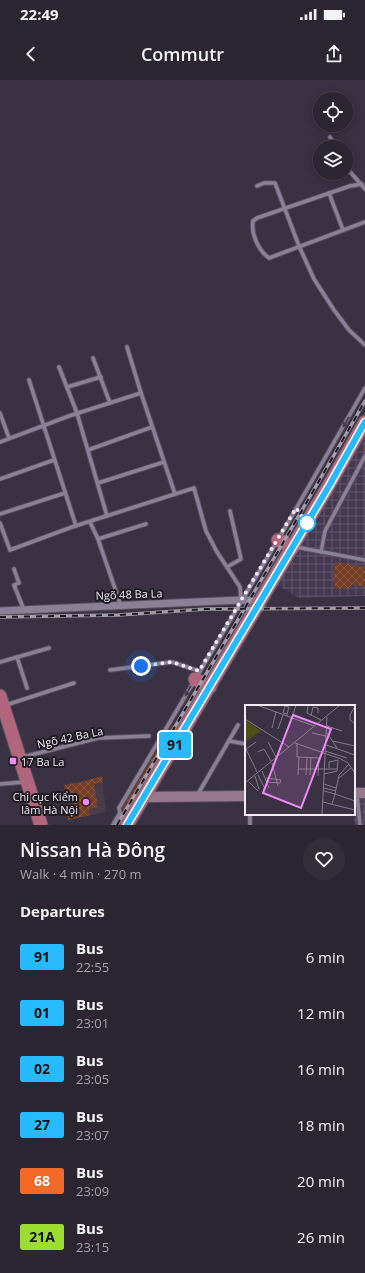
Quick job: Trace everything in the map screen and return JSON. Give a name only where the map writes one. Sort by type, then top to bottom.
[{"type":"highway","points":[[126,819],[144,797],[329,486],[365,422]]},
{"type":"highway","points":[[278,540],[293,546]]},
{"type":"highway","points":[[197,675],[210,687]]},
{"type":"highway","points":[[2,701],[41,825]]},
{"type":"street","name":"Ngõ 48 Ba La","points":[[0,611],[241,600],[260,601]]},
{"type":"street","points":[[144,797],[245,796]]},
{"type":"lane","points":[[353,174],[365,189]]},
{"type":"lane","points":[[257,186],[264,182],[275,183],[299,246],[314,278],[334,310],[349,330],[365,345]]},
{"type":"lane","points":[[362,184],[350,186],[257,218],[253,221],[252,227],[259,248],[269,258],[365,222]]},
{"type":"lane","points":[[329,193],[343,230]]},
{"type":"lane","points":[[127,347],[174,494]]},
{"type":"lane","points":[[93,358],[110,403]]},
{"type":"lane","points":[[59,367],[78,413],[107,516]]},
{"type":"lane","points":[[67,387],[101,377]]},
{"type":"lane","points":[[29,380],[76,526]]},
{"type":"lane","points":[[113,825],[126,819],[119,808],[241,600],[278,540],[365,388]]},
{"type":"lane","points":[[0,442],[43,425],[141,393]]},
{"type":"lane","points":[[0,413],[9,438]]},
{"type":"lane","points":[[88,450],[152,428]]},
{"type":"lane","points":[[321,552],[325,531],[365,456]]},
{"type":"lane","points":[[0,479],[54,460]]},
{"type":"lane","points":[[98,483],[164,462]]},
{"type":"lane","points":[[0,523],[10,550],[76,526],[194,488],[206,531],[217,552],[240,587],[241,600]]},
{"type":"lane","points":[[0,514],[65,494]]},
{"type":"lane","points":[[227,567],[241,559],[230,511]]},
{"type":"lane","points":[[90,522],[98,539],[121,606]]},
{"type":"lane","points":[[98,539],[146,524]]},
{"type":"lane","points":[[293,546],[365,560]]},
{"type":"lane","points":[[14,569],[20,583],[14,585],[24,610]]},
{"type":"lane","points":[[0,662],[49,648]]},
{"type":"lane","points":[[17,657],[27,688]]},
{"type":"lane","points":[[110,670],[172,662],[197,675]]},
{"type":"lane","points":[[2,701],[74,683]]},
{"type":"lane","points":[[197,797],[238,726]]},
{"type":"lane","name":"Ngõ 42 Ba La","points":[[20,758],[98,738],[149,736]]},
{"type":"lane","points":[[229,741],[245,744]]},
{"type":"lane","points":[[0,784],[27,782]]},
{"type":"lane","points":[[359,793],[360,825]]},
{"type":"shaded area","points":[[365,438],[365,596],[299,598],[277,585]]},
{"type":"shaded area","name":"Chi cục Kiểm lâm Hà Nội","points":[[102,776],[106,812],[68,820],[67,814],[69,814],[64,785]]},
{"type":"shaded area","points":[[355,799],[365,799],[365,825],[354,825]]},
{"type":"building","points":[[335,562],[365,567],[365,587],[352,584],[351,588],[334,589],[335,580],[333,579]]},
{"type":"building","points":[[172,725],[176,727],[126,811],[122,809]]},
{"type":"building","name":"Chi cục Kiểm lâm Hà Nội","points":[[102,776],[103,782],[94,784],[98,807],[89,809],[90,815],[68,820],[67,814],[74,813],[70,791],[65,792],[64,785],[83,782]]},
{"type":"railway","points":[[117,825],[365,401]]},
{"type":"railway","points":[[0,617],[119,615],[206,609],[365,608]]},
{"type":"bus line","name":"91","points":[[127,825],[329,486],[365,422]]},
{"type":"place","name":"17 Ba La","points":[[13,761]]},
{"type":"place","name":"Chi cục Kiểm lâm Hà Nội","points":[[86,802]]},
{"type":"route","points":[[141,666],[172,662],[199,671],[296,508],[307,523]]}]
